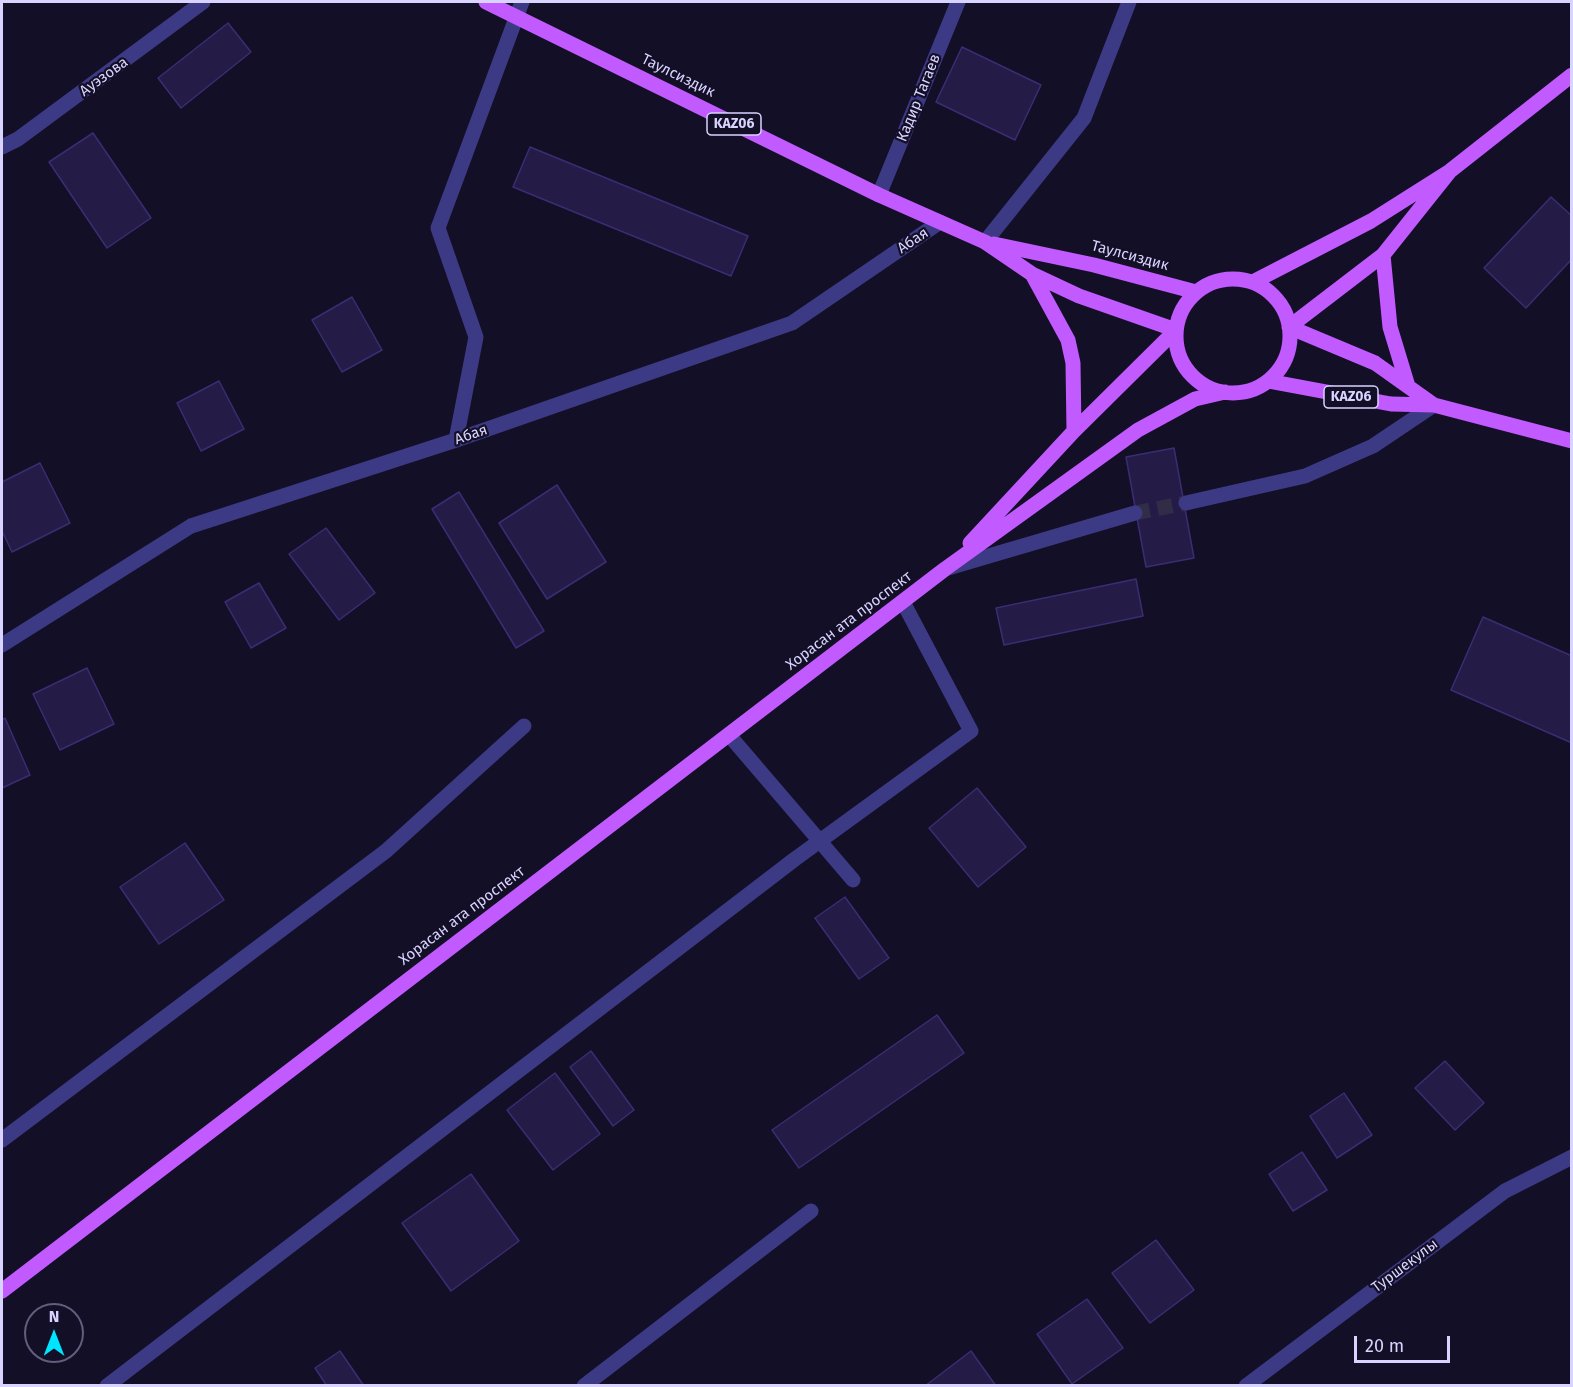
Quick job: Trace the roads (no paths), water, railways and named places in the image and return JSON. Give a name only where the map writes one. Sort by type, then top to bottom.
[{"type":"main road","name":"Таулсиздик","points":[[486,2],[519,9],[879,195],[985,242],[1032,274],[1079,296],[1176,330]]},
{"type":"main road","points":[[1253,282],[1371,221],[1450,171],[1572,75]]},
{"type":"main road","points":[[1289,327],[1383,255],[1450,171]]},
{"type":"main road","name":"Таулсиздик","points":[[985,242],[1094,265],[1196,292]]},
{"type":"main road","points":[[1383,255],[1390,327],[1407,383]]},
{"type":"main road","points":[[1032,274],[1068,340],[1073,363],[1074,431]]},
{"type":"main road","points":[[1223,280],[1253,282],[1266,289],[1277,300],[1289,327],[1286,356],[1268,381],[1247,390],[1225,392],[1210,388],[1187,370],[1179,351],[1176,330],[1186,304],[1196,292],[1223,280]]},
{"type":"main road","name":"KAZ06","points":[[1289,327],[1375,363],[1407,383],[1434,405]]},
{"type":"main road","name":"Хорасан ата проспект","points":[[945,569],[1074,431],[1176,330]]},
{"type":"main road","name":"KAZ06","points":[[1268,381],[1391,404],[1434,405],[1572,441]]},
{"type":"main road","name":"Хорасан ата проспект","points":[[2,1291],[945,569],[1138,430],[1195,399],[1225,392]]},
{"type":"street","name":"Ауэзова","points":[[2,147],[18,139],[203,2]]},
{"type":"street","name":"Кадир Тагаев","points":[[879,195],[958,2]]},
{"type":"street","points":[[985,242],[1084,118],[1129,2]]},
{"type":"street","points":[[456,440],[476,337],[438,228],[519,9]]},
{"type":"street","name":"Абая","points":[[2,645],[191,526],[456,440],[792,323],[940,222]]},
{"type":"street","points":[[1186,503],[1305,476],[1373,446],[1434,405]]},
{"type":"street","points":[[945,569],[1135,513]]},
{"type":"street","points":[[107,1386],[820,841],[970,731],[903,602]]},
{"type":"street","points":[[2,1140],[386,851],[524,726]]},
{"type":"street","points":[[729,735],[853,880]]},
{"type":"street","name":"Туршекулы","points":[[1246,1386],[1506,1191],[1572,1157]]},
{"type":"street","points":[[584,1386],[811,1211]]},
{"type":"tunnel","points":[[1135,513],[1186,503]]}]
